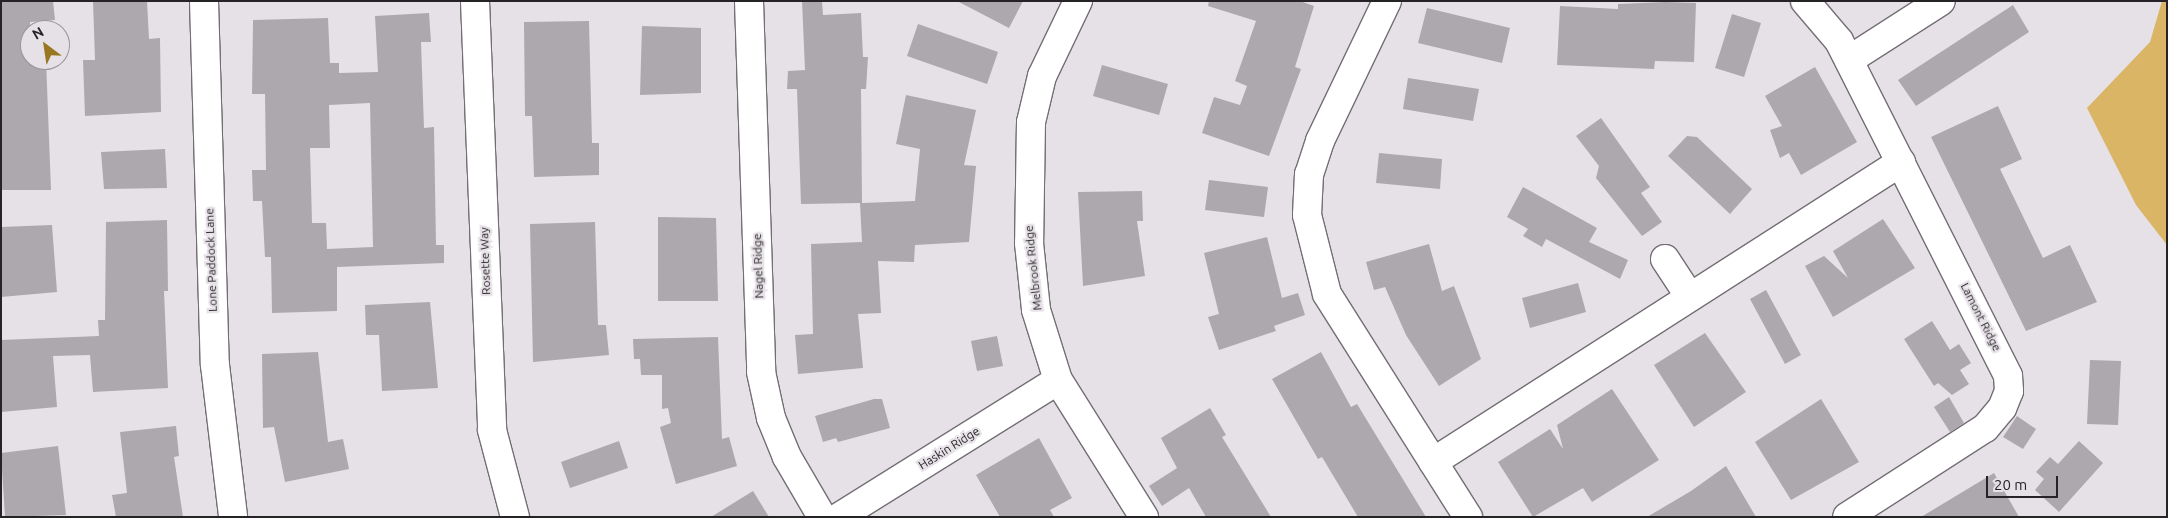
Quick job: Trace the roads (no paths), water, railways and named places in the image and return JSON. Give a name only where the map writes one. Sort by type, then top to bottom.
[{"type":"street","name":"Lone Paddock Lane","points":[[204,1],[215,365],[233,517]]},
{"type":"street","name":"Rosette Way","points":[[475,1],[492,430],[515,517]]},
{"type":"street","name":"Nagel Ridge","points":[[749,1],[761,372],[771,418],[786,457],[822,517]]},
{"type":"street","name":"Melbrook Ridge","points":[[1078,1],[1042,76],[1028,155],[1029,243],[1036,310],[1058,380],[1144,517]]},
{"type":"street","points":[[1387,1],[1320,141],[1309,174],[1307,214],[1327,294],[1468,517]]},
{"type":"street","name":"Lamont Ridge","points":[[1805,1],[1819,14],[1849,60],[2000,355],[2009,391],[2002,408],[1985,428],[1847,517]]},
{"type":"street","points":[[1849,60],[1941,1]]},
{"type":"street","points":[[1433,462],[1901,162]]},
{"type":"street","points":[[1665,259],[1690,297]]},
{"type":"street","name":"Haskin Ridge","points":[[839,517],[1058,380]]}]
